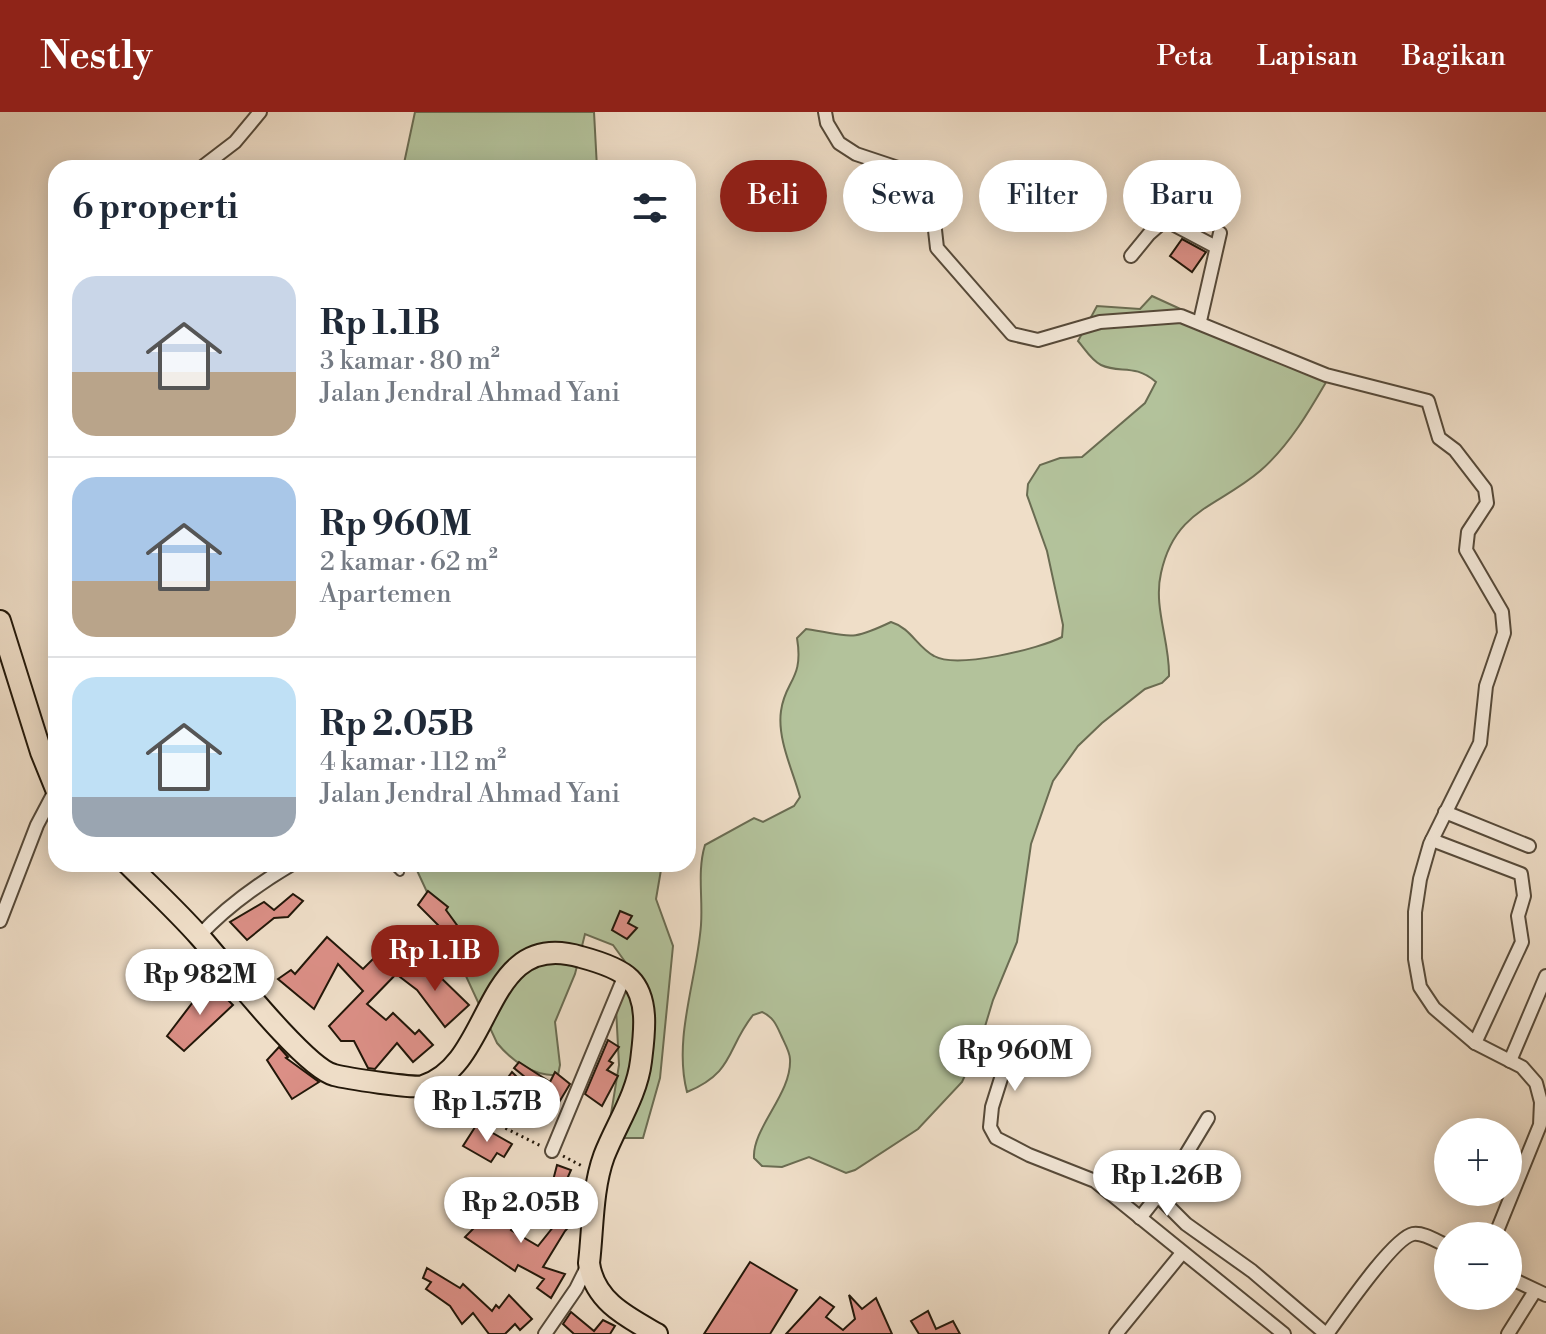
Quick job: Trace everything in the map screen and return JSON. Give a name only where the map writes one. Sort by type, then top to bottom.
[{"type":"main road","points":[[0,621],[48,769]]},
{"type":"main road","points":[[136,872],[199,936],[292,1042],[330,1075],[422,1087],[454,1067],[464,1055],[496,992],[518,966],[535,955],[549,951],[566,952],[625,975],[633,982],[643,1015],[640,1067],[599,1174],[589,1263],[591,1278],[605,1300],[623,1315],[657,1334]]},
{"type":"street","points":[[211,160],[235,142],[260,112]]},
{"type":"street","points":[[825,112],[827,123],[839,143],[856,154],[904,170],[920,183],[932,203],[937,248],[1012,334],[1038,340],[1100,322],[1164,315],[1200,321],[1326,375],[1428,401],[1439,438],[1455,450],[1485,489],[1487,503],[1465,542],[1469,556],[1502,612],[1504,633],[1486,686],[1480,743],[1432,840],[1416,903],[1415,959],[1420,987],[1434,1008],[1475,1043],[1534,1077],[1541,1102],[1540,1125],[1501,1222]]},
{"type":"street","points":[[1131,256],[1165,220],[1216,247]]},
{"type":"street","points":[[1200,321],[1220,233]]},
{"type":"street","points":[[0,921],[48,804]]},
{"type":"street","points":[[1445,812],[1529,846]]},
{"type":"street","points":[[1432,840],[1521,874],[1523,878],[1524,896],[1518,916],[1522,942],[1475,1043]]},
{"type":"street","points":[[199,936],[217,917],[278,872]]},
{"type":"street","points":[[552,1151],[625,975]]},
{"type":"street","points":[[1510,1061],[1546,976]]},
{"type":"street","points":[[1002,1054],[1003,1072],[992,1107],[990,1127],[1001,1143],[1095,1181],[1284,1334]]},
{"type":"street","points":[[1140,1218],[1158,1196],[1208,1118]]},
{"type":"street","points":[[1158,1196],[1186,1224],[1252,1271],[1326,1334],[1384,1258],[1408,1235],[1419,1234],[1434,1240]]},
{"type":"street","points":[[1116,1334],[1182,1253]]},
{"type":"street","points":[[545,1334],[576,1289],[589,1263]]},
{"type":"street","points":[[1508,1334],[1541,1293],[1522,1284]]},
{"type":"path","points":[[422,1087],[599,1174]]},
{"type":"green space","points":[[415,112],[594,112],[597,160],[405,160]]},
{"type":"green space","points":[[1152,296],[1329,377],[1298,427],[1271,461],[1187,522],[1176,535],[1159,586],[1169,676],[1162,683],[1145,689],[1102,723],[1078,746],[1053,781],[1031,844],[1017,942],[993,1000],[980,1043],[962,1082],[918,1129],[855,1170],[846,1173],[809,1157],[782,1167],[762,1166],[754,1158],[755,1147],[789,1072],[789,1053],[774,1021],[762,1012],[753,1015],[722,1068],[703,1084],[687,1092],[683,1072],[684,1030],[699,945],[705,845],[754,818],[763,822],[794,806],[800,797],[783,744],[780,722],[783,701],[798,663],[797,638],[806,629],[848,636],[865,633],[891,622],[904,629],[934,656],[960,660],[1017,652],[1062,637],[1063,625],[1047,551],[1027,495],[1028,484],[1040,465],[1060,458],[1082,457],[1145,403],[1156,382],[1141,373],[1101,365],[1078,341],[1097,306],[1140,309]]},
{"type":"green space","points":[[418,872],[661,872],[656,899],[673,946],[660,1078],[643,1138],[621,1138],[610,1120],[619,1065],[616,1008],[626,974],[626,963],[613,945],[585,934],[575,974],[555,1022],[560,1065],[558,1075],[532,1070],[516,1061],[497,1043]]},
{"type":"building","points":[[1182,239],[1206,252],[1192,272],[1170,256]]},
{"type":"building","points":[[428,891],[448,907],[446,910],[475,950],[471,961],[464,958],[459,961],[443,938],[447,934],[418,905]]},
{"type":"building","points":[[293,894],[303,901],[288,917],[274,918],[247,940],[230,922],[264,902],[274,910]]},
{"type":"building","points":[[620,911],[632,916],[628,923],[637,928],[627,939],[612,930]]},
{"type":"building","points":[[327,937],[363,969],[380,952],[401,969],[367,1004],[386,1020],[393,1013],[415,1034],[419,1030],[433,1045],[413,1062],[397,1043],[375,1069],[368,1068],[354,1041],[341,1041],[329,1026],[363,991],[338,964],[314,1009],[278,979],[291,970],[295,974]]},
{"type":"building","points":[[417,961],[433,970],[469,1005],[445,1027],[417,990],[400,977]]},
{"type":"building","points":[[209,981],[233,1005],[184,1051],[167,1036]]},
{"type":"building","points":[[608,1040],[619,1047],[607,1070],[618,1076],[602,1106],[585,1094]]},
{"type":"building","points":[[279,1047],[286,1058],[319,1082],[292,1099],[267,1060]]},
{"type":"building","points":[[519,1062],[550,1082],[555,1072],[570,1084],[558,1104],[540,1089],[532,1106],[520,1094],[513,1104],[497,1092],[512,1072],[523,1083],[525,1077],[514,1068]]},
{"type":"building","points":[[477,1124],[512,1144],[504,1157],[497,1153],[491,1162],[463,1146]]},
{"type":"building","points":[[557,1165],[571,1170],[560,1195],[550,1192]]},
{"type":"building","points":[[574,1201],[581,1204],[578,1221],[575,1220],[565,1231],[543,1267],[565,1274],[551,1298],[537,1288],[544,1279],[518,1265],[515,1271],[465,1237],[477,1225],[461,1214],[467,1204],[490,1218],[514,1224],[511,1230],[538,1246]]},
{"type":"building","points":[[750,1262],[797,1290],[770,1334],[704,1334]]},
{"type":"building","points":[[427,1268],[460,1288],[463,1284],[492,1311],[496,1305],[499,1308],[509,1295],[532,1319],[520,1330],[515,1324],[505,1334],[489,1334],[473,1313],[462,1324],[450,1306],[426,1289],[431,1282],[423,1278]]},
{"type":"building","points":[[849,1295],[862,1309],[876,1298],[892,1334],[786,1334],[820,1297],[834,1307],[826,1317],[843,1330],[855,1319]]},
{"type":"building","points":[[928,1311],[936,1329],[953,1321],[960,1334],[919,1334],[911,1321]]},
{"type":"building","points":[[571,1312],[594,1331],[603,1320],[615,1326],[610,1334],[574,1334],[563,1324]]}]
